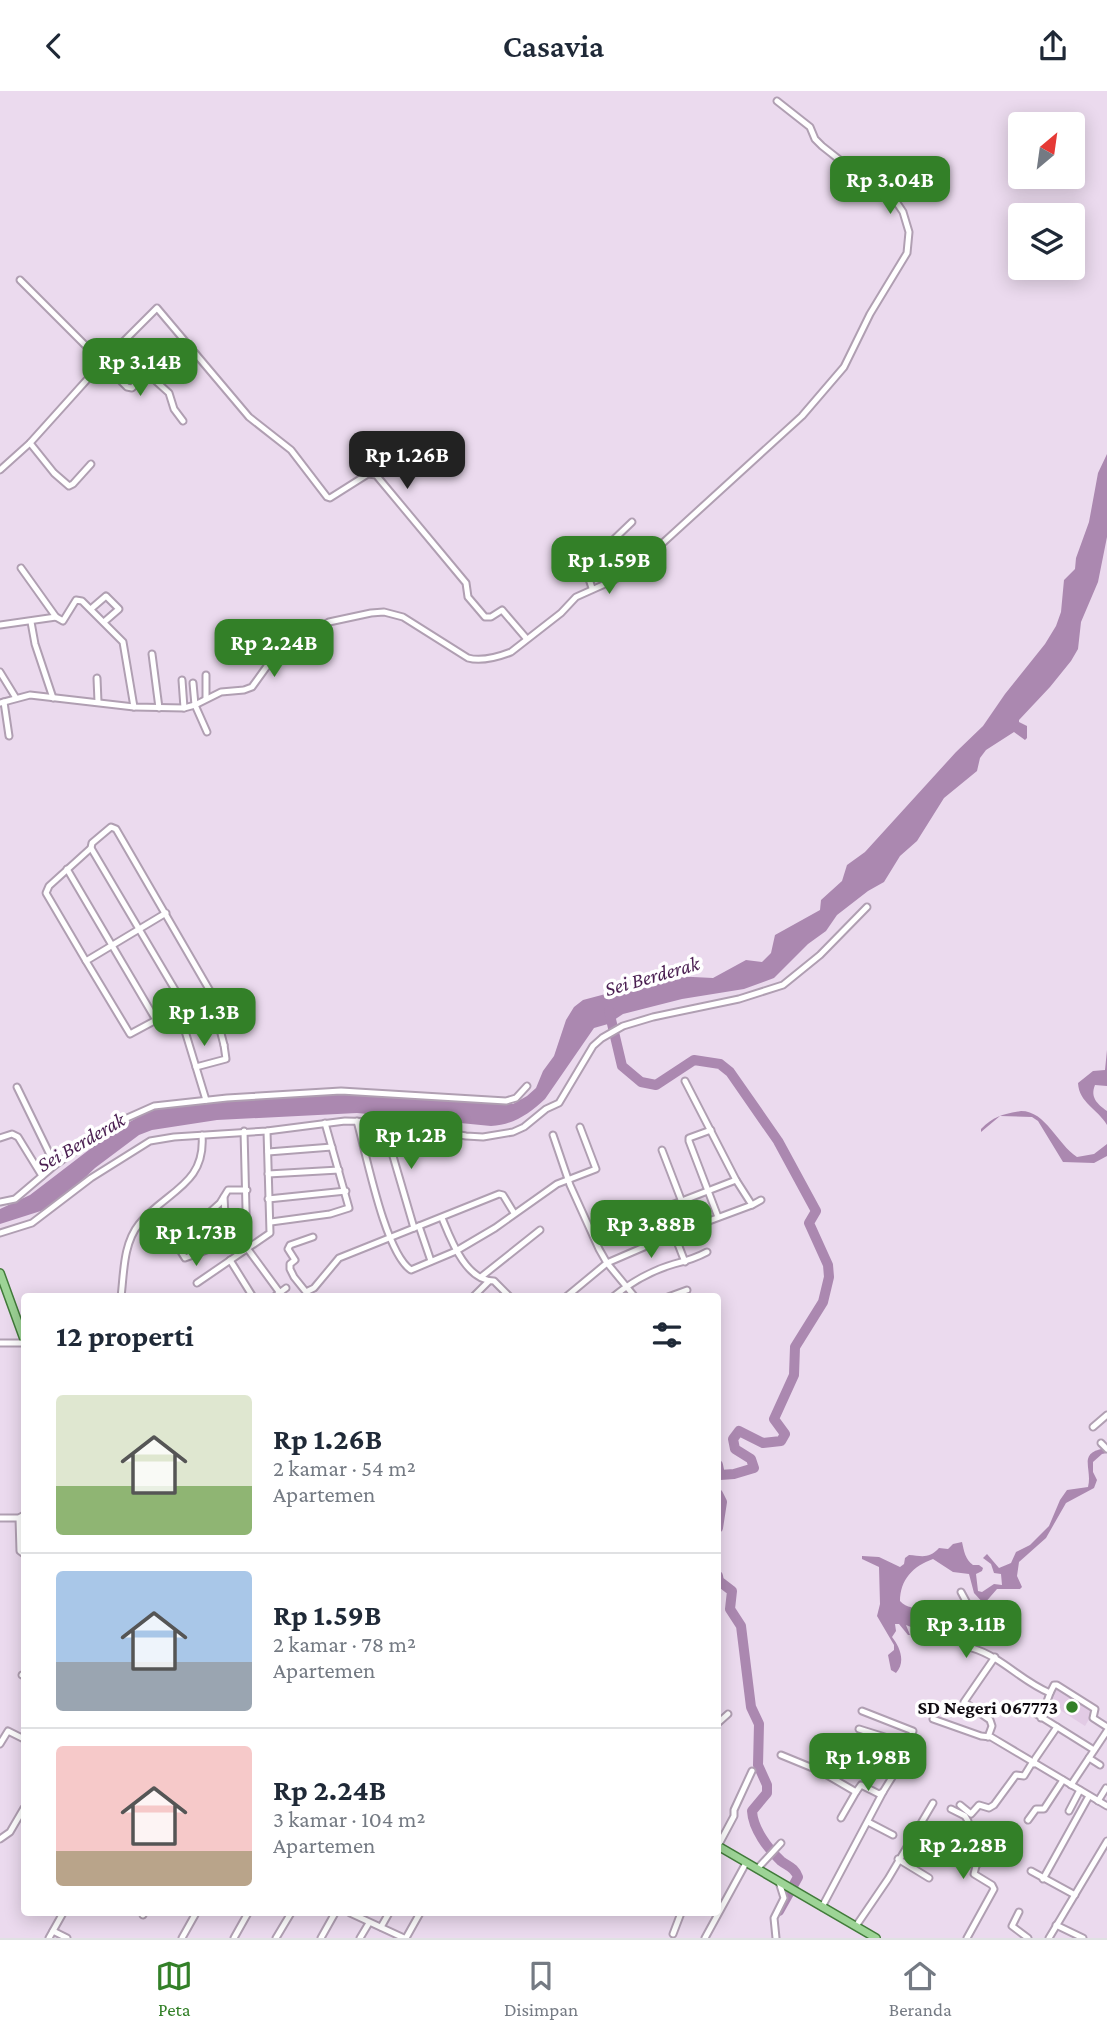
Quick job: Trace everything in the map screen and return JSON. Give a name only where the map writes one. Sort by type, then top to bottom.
[{"type":"main road","points":[[0,1273],[21,1332]]},
{"type":"main road","points":[[721,1848],[876,1938]]},
{"type":"street","points":[[9,736],[3,702],[30,695],[134,707],[184,708],[221,692],[252,687],[270,662],[304,636],[329,622],[371,613],[384,612],[403,617],[461,656],[475,660],[511,652],[561,613],[576,597],[614,580],[643,561],[802,416],[844,367],[870,314],[907,253],[909,232],[902,212],[886,189],[871,173],[841,161],[822,146],[815,139],[810,127],[776,101]]},
{"type":"street","points":[[20,280],[129,389],[148,374],[169,393],[174,409],[183,421]]},
{"type":"street","points":[[0,470],[30,443],[102,363],[158,308],[249,417],[291,450],[327,497],[330,498],[368,474],[376,475],[466,583],[468,597],[485,617],[502,610],[526,638]]},
{"type":"street","points":[[30,443],[54,473],[69,486],[91,464]]},
{"type":"street","points":[[592,588],[585,567],[632,522]]},
{"type":"street","points":[[21,568],[61,621],[76,600],[82,601],[92,608],[125,645],[134,707]]},
{"type":"street","points":[[92,608],[108,594],[119,609],[104,622]]},
{"type":"street","points":[[0,625],[56,617]]},
{"type":"street","points":[[31,622],[35,644],[53,698]]},
{"type":"street","points":[[152,654],[159,708]]},
{"type":"street","points":[[0,672],[15,698]]},
{"type":"street","points":[[206,675],[206,698]]},
{"type":"street","points":[[97,678],[98,702]]},
{"type":"street","points":[[182,680],[184,708]]},
{"type":"street","points":[[193,683],[195,705],[207,733]]},
{"type":"street","points":[[196,1067],[226,1059],[209,991],[166,913],[115,828],[111,827],[92,843],[91,848],[49,887],[46,893],[86,961],[130,1033],[209,991]]},
{"type":"street","points":[[91,848],[181,1007],[206,1100]]},
{"type":"street","points":[[67,869],[156,1020]]},
{"type":"street","points":[[0,1233],[33,1223],[91,1178],[150,1141],[357,1121],[383,1122],[466,1136],[483,1137],[513,1132],[559,1103],[593,1046],[602,1038],[623,1026],[653,1017],[739,999],[783,985],[820,955],[867,907]]},
{"type":"street","points":[[86,961],[166,913]]},
{"type":"street","points":[[685,1081],[751,1205]]},
{"type":"street","points":[[0,1202],[15,1199],[55,1165],[127,1118],[154,1106],[341,1091],[506,1101],[516,1098],[527,1086]]},
{"type":"street","points":[[17,1087],[55,1165]]},
{"type":"street","points":[[357,1121],[389,1239],[409,1270],[456,1251],[495,1228],[557,1184],[597,1168],[580,1127]]},
{"type":"street","points":[[383,1122],[416,1227],[431,1261]]},
{"type":"street","points":[[271,1222],[349,1209],[325,1123]]},
{"type":"street","points":[[711,1130],[689,1138],[689,1141],[718,1217]]},
{"type":"street","points":[[197,1283],[268,1236],[271,1222],[267,1131]]},
{"type":"street","points":[[244,1132],[247,1248],[276,1293]]},
{"type":"street","points":[[0,1138],[12,1134],[18,1137],[41,1176]]},
{"type":"street","points":[[121,1293],[125,1258],[138,1225],[195,1175],[203,1150],[202,1135]]},
{"type":"street","points":[[554,1135],[570,1180],[607,1263],[632,1293]]},
{"type":"street","points":[[268,1152],[332,1147]]},
{"type":"street","points":[[662,1150],[682,1202]]},
{"type":"street","points":[[268,1174],[339,1170]]},
{"type":"street","points":[[594,1235],[736,1180]]},
{"type":"street","points":[[189,1231],[228,1190],[247,1190]]},
{"type":"street","points":[[268,1199],[346,1191]]},
{"type":"street","points":[[313,1237],[289,1247],[295,1260],[290,1263],[290,1269],[306,1292],[314,1288],[339,1258],[500,1194],[514,1213]]},
{"type":"street","points":[[224,1197],[226,1234]]},
{"type":"street","points":[[571,1293],[607,1263],[761,1200]]},
{"type":"street","points":[[664,1208],[685,1262]]},
{"type":"street","points":[[155,1210],[186,1259],[216,1246]]},
{"type":"street","points":[[167,1232],[186,1218]]},
{"type":"street","points":[[442,1218],[456,1251],[474,1274],[494,1281],[506,1293]]},
{"type":"street","points":[[481,1277],[540,1230]]},
{"type":"street","points":[[618,1293],[673,1264],[685,1262],[707,1252]]},
{"type":"street","points":[[230,1261],[250,1293]]},
{"type":"street","points":[[477,1293],[489,1281]]},
{"type":"street","points":[[280,1293],[286,1288]]},
{"type":"street","points":[[679,1293],[687,1290]]},
{"type":"street","points":[[0,1343],[21,1341]]},
{"type":"street","points":[[1093,1427],[1107,1415]]},
{"type":"street","points":[[1101,1443],[1107,1449]]},
{"type":"street","points":[[0,1518],[21,1516]]},
{"type":"street","points":[[21,1534],[21,1552]]},
{"type":"street","points":[[961,1592],[975,1618],[972,1648],[995,1657],[1031,1685],[1050,1693]]},
{"type":"street","points":[[992,1739],[990,1720],[964,1702],[995,1657]]},
{"type":"street","points":[[1041,1717],[1050,1693],[1054,1685],[1057,1685],[1095,1709],[1093,1718],[1107,1729],[1071,1785]]},
{"type":"street","points":[[1022,1705],[1094,1750]]},
{"type":"street","points":[[822,1907],[899,1766],[913,1731],[862,1711]]},
{"type":"street","points":[[721,1720],[728,1714]]},
{"type":"street","points":[[935,1719],[992,1739],[1107,1806]]},
{"type":"street","points":[[960,1805],[971,1814],[979,1805],[989,1808],[994,1805],[1016,1775],[1024,1776],[1056,1727]]},
{"type":"street","points":[[859,1729],[907,1744]]},
{"type":"street","points":[[0,1744],[8,1731],[21,1738]]},
{"type":"street","points":[[781,1755],[820,1770],[856,1792]]},
{"type":"street","points":[[1089,1758],[1100,1765]]},
{"type":"street","points":[[721,1840],[752,1771]]},
{"type":"street","points":[[1028,1820],[1036,1809],[1044,1809],[1063,1780]]},
{"type":"street","points":[[841,1818],[861,1785],[878,1794],[883,1792]]},
{"type":"street","points":[[1098,1801],[1106,1788]]},
{"type":"street","points":[[1069,1811],[1080,1790]]},
{"type":"street","points":[[1043,1879],[1089,1796]]},
{"type":"street","points":[[856,1926],[888,1879],[933,1803]]},
{"type":"street","points":[[951,1809],[965,1816],[968,1821],[952,1851]]},
{"type":"street","points":[[0,1839],[10,1832],[21,1813]]},
{"type":"street","points":[[868,1822],[893,1835]]},
{"type":"street","points":[[917,1829],[976,1866]]},
{"type":"street","points":[[967,1938],[994,1889],[974,1874],[998,1829]]},
{"type":"street","points":[[1049,1938],[1107,1842]]},
{"type":"street","points":[[757,1869],[781,1843]]},
{"type":"street","points":[[898,1859],[929,1878]]},
{"type":"street","points":[[721,1909],[746,1863]]},
{"type":"street","points":[[1031,1871],[1075,1895]]},
{"type":"street","points":[[776,1938],[774,1918],[784,1898],[779,1882]]},
{"type":"street","points":[[1019,1912],[1012,1926],[1028,1938]]},
{"type":"street","points":[[49,1938],[62,1916]]},
{"type":"street","points":[[182,1938],[194,1916]]},
{"type":"street","points":[[234,1938],[246,1916]]},
{"type":"street","points":[[276,1938],[289,1916]]},
{"type":"street","points":[[321,1938],[333,1916]]},
{"type":"street","points":[[356,1916],[405,1938],[418,1916]]},
{"type":"street","points":[[360,1938],[369,1916]]},
{"type":"street","points":[[381,1927],[387,1916]]},
{"type":"street","points":[[673,1934],[680,1916]]},
{"type":"street","points":[[705,1938],[717,1916]]},
{"type":"street","points":[[1057,1924],[1083,1938]]},
{"type":"street","points":[[53,1930],[67,1938]]},
{"type":"shaded area","name":"Sei Berderak","points":[[1107,454],[1107,537],[1098,582],[1081,622],[1078,649],[1050,687],[1019,720],[1027,726],[1027,738],[1025,740],[1014,732],[986,750],[980,758],[977,771],[944,798],[917,841],[900,856],[884,882],[837,915],[826,931],[808,944],[774,978],[744,989],[682,999],[623,1014],[608,1024],[594,1028],[545,1099],[514,1121],[491,1126],[357,1113],[217,1120],[152,1130],[139,1135],[95,1168],[47,1209],[0,1224],[0,1209],[30,1195],[111,1133],[150,1110],[245,1098],[256,1100],[264,1097],[329,1093],[513,1104],[536,1088],[543,1071],[554,1056],[566,1020],[574,1007],[583,1000],[673,976],[713,978],[746,960],[762,962],[771,953],[775,935],[820,910],[821,900],[842,881],[847,865],[865,852],[983,726],[1045,644],[1061,612],[1064,580],[1075,569],[1076,558],[1089,522],[1098,473]]},
{"type":"shaded area","points":[[1107,1050],[1107,1086],[1095,1085],[1093,1093],[1097,1103],[1107,1111],[1107,1125],[1085,1101],[1078,1083],[1093,1071],[1105,1070]]},
{"type":"shaded area","points":[[1021,1111],[1037,1116],[1077,1157],[1094,1154],[1107,1144],[1107,1156],[1094,1163],[1063,1162],[1038,1121],[1032,1117],[1000,1116],[981,1132],[981,1129],[995,1118],[999,1116]]},
{"type":"shaded area","points":[[1107,1448],[1107,1453],[1093,1462],[1093,1472],[1097,1480],[1094,1488],[1066,1503],[1046,1538],[1019,1562],[1017,1576],[1022,1587],[1020,1589],[997,1589],[984,1604],[974,1593],[969,1574],[953,1572],[933,1559],[909,1575],[902,1587],[900,1601],[923,1612],[921,1622],[936,1623],[935,1611],[949,1614],[940,1626],[930,1627],[917,1637],[916,1629],[906,1625],[908,1635],[899,1624],[895,1624],[896,1631],[892,1637],[899,1650],[901,1664],[896,1673],[891,1670],[888,1655],[894,1650],[894,1645],[877,1616],[880,1604],[879,1567],[862,1559],[862,1556],[879,1557],[900,1567],[909,1555],[929,1555],[939,1548],[948,1549],[953,1544],[962,1542],[968,1560],[983,1568],[976,1574],[978,1591],[982,1592],[994,1584],[1002,1585],[1001,1574],[994,1573],[991,1564],[983,1558],[987,1554],[999,1568],[1011,1563],[1016,1552],[1030,1545],[1049,1526],[1067,1490],[1088,1487],[1089,1457],[1097,1450]]},
{"type":"shaded area","name":"SD Negeri 067773","points":[[1055,1686],[1094,1711],[1085,1726],[1049,1703]]},
{"type":"waterway","points":[[609,1011],[622,1066],[641,1082],[656,1085],[694,1060],[720,1064],[730,1072],[778,1141],[816,1211],[809,1223],[828,1265],[829,1277],[823,1302],[795,1347],[794,1375],[774,1419],[785,1434],[781,1441],[763,1443],[739,1431],[733,1439],[735,1449],[751,1459],[754,1468],[721,1475]]},
{"type":"waterway","points":[[721,1500],[721,1508]]},
{"type":"waterway","points":[[721,1583],[732,1591],[730,1609],[741,1626],[751,1707],[759,1724],[758,1765],[767,1785],[767,1793],[752,1811],[753,1818],[766,1845],[793,1869],[798,1877],[779,1911]]},
{"type":"place","name":"SD Negeri 067773","points":[[1072,1707]]}]
